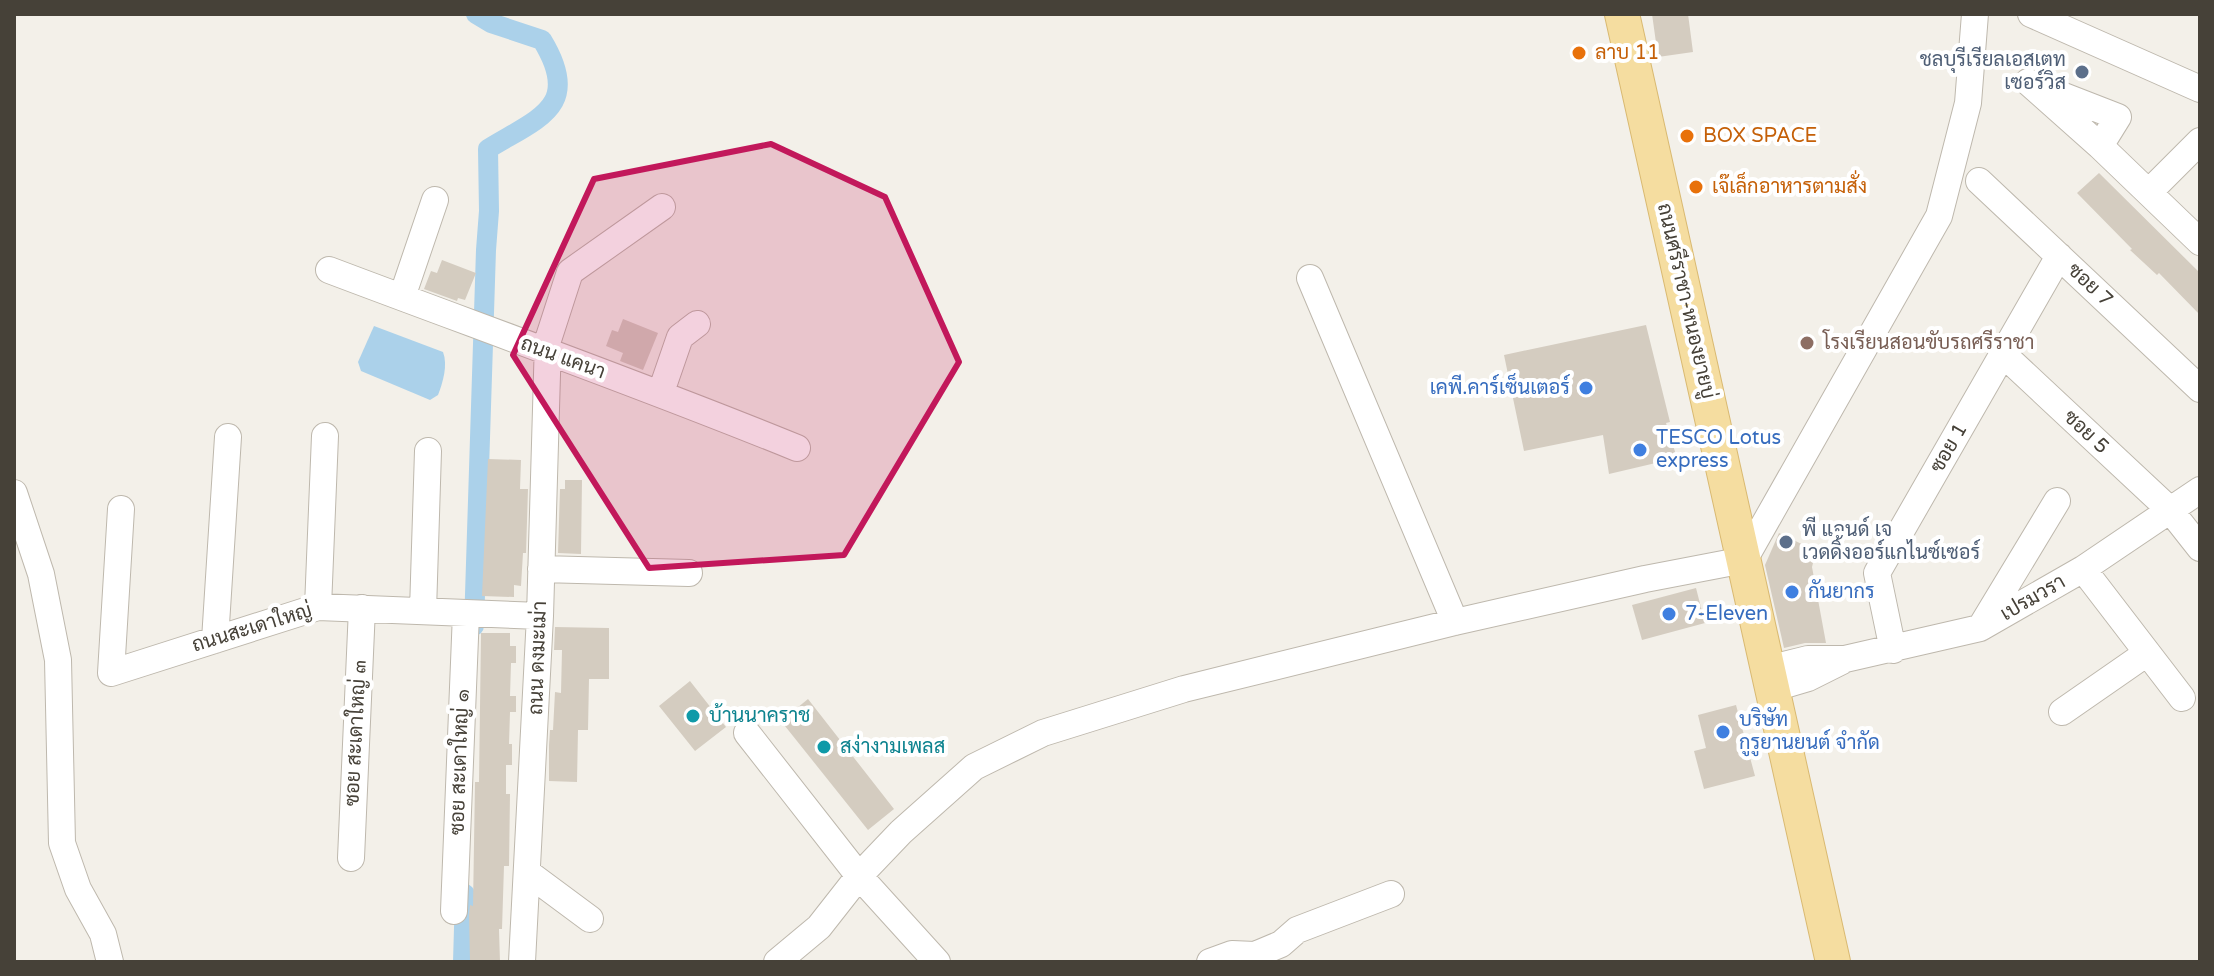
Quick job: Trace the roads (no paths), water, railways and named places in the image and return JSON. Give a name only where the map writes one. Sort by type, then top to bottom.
[{"type":"main road","name":"ถนนศรีราชา-หนองยายบู่","points":[[1622,14],[1833,962]]},
{"type":"street","points":[[777,962],[819,927],[859,876],[901,832],[974,767],[1043,733],[1184,689],[1455,622],[1744,560],[1939,216],[1968,103],[1975,14]]},
{"type":"street","points":[[2031,14],[2200,89]]},
{"type":"street","points":[[2028,82],[2200,242]]},
{"type":"street","points":[[2149,192],[2200,141]]},
{"type":"street","name":"ซอย 7","points":[[1979,181],[2200,389]]},
{"type":"street","points":[[402,297],[435,200]]},
{"type":"street","name":"ถนน ดงมะเม่า","points":[[522,962],[540,616],[548,340],[570,272],[662,207]]},
{"type":"street","name":"ซอย 1","points":[[1893,650],[1877,573],[2059,256]]},
{"type":"street","name":"ถนน แคนา","points":[[329,270],[661,392],[797,448]]},
{"type":"street","points":[[1310,278],[1455,622]]},
{"type":"street","points":[[661,392],[680,337],[697,324]]},
{"type":"street","name":"ซอย 5","points":[[2003,354],[2170,510],[2200,548]]},
{"type":"street","points":[[318,607],[325,436]]},
{"type":"street","points":[[215,640],[228,437]]},
{"type":"street","points":[[423,611],[428,451]]},
{"type":"street","name":"เปรมวรา","points":[[1769,679],[1808,678],[1845,659],[1980,628],[2083,569],[2200,490]]},
{"type":"street","points":[[14,493],[41,574],[58,660],[62,843],[78,889],[103,934],[110,962]]},
{"type":"street","points":[[1980,628],[2057,501]]},
{"type":"street","name":"ถนนสะเดาใหญ่","points":[[121,509],[111,673],[318,607],[540,616]]},
{"type":"street","points":[[541,569],[689,573]]},
{"type":"street","points":[[2083,569],[2182,698]]},
{"type":"street","name":"ซอย สะเดาใหญ่ ๓","points":[[351,858],[362,608]]},
{"type":"street","name":"ซอย สะเดาใหญ่ ๑","points":[[454,911],[476,613]]},
{"type":"street","points":[[2062,712],[2147,653]]},
{"type":"street","points":[[747,733],[859,876],[937,962]]},
{"type":"street","points":[[528,873],[590,919]]},
{"type":"street","points":[[1210,962],[1232,954],[1255,955],[1281,944],[1297,930],[1391,894]]},
{"type":"water","points":[[374,326],[443,352],[445,368],[438,395],[430,400],[361,371],[358,362]]},
{"type":"waterway","points":[[474,626],[489,211],[488,149],[538,119],[556,96],[558,81],[554,63],[542,40],[491,23],[476,14]]},
{"type":"waterway","points":[[463,962],[465,894]]},
{"type":"place","name":"ลาบ 11","points":[[1579,53]]},
{"type":"place","name":"ชลบุรีเรียลเอสเตท เซอร์วิส","points":[[2082,72]]},
{"type":"place","name":"BOX SPACE","points":[[1687,136]]},
{"type":"place","name":"เจ๊เล็กอาหารตามสั่ง","points":[[1696,187]]},
{"type":"place","name":"โรงเรียนสอนขับรถศรีราชา","points":[[1807,343]]},
{"type":"place","name":"เคพี.คาร์เซ็นเตอร์","points":[[1586,388]]},
{"type":"place","name":"TESCO Lotus express","points":[[1640,450]]},
{"type":"place","name":"พี แอนด์ เจ เวดดิ้งออร์แกไนซ์เซอร์","points":[[1786,542]]},
{"type":"place","name":"กันยากร","points":[[1792,592]]},
{"type":"place","name":"7-Eleven","points":[[1669,614]]},
{"type":"place","name":"บ้านนาคราช","points":[[693,716]]},
{"type":"place","name":"บริษัท กูรูยานยนต์ จำกัด","points":[[1723,732]]},
{"type":"place","name":"สง่างามเพลส","points":[[824,747]]}]
